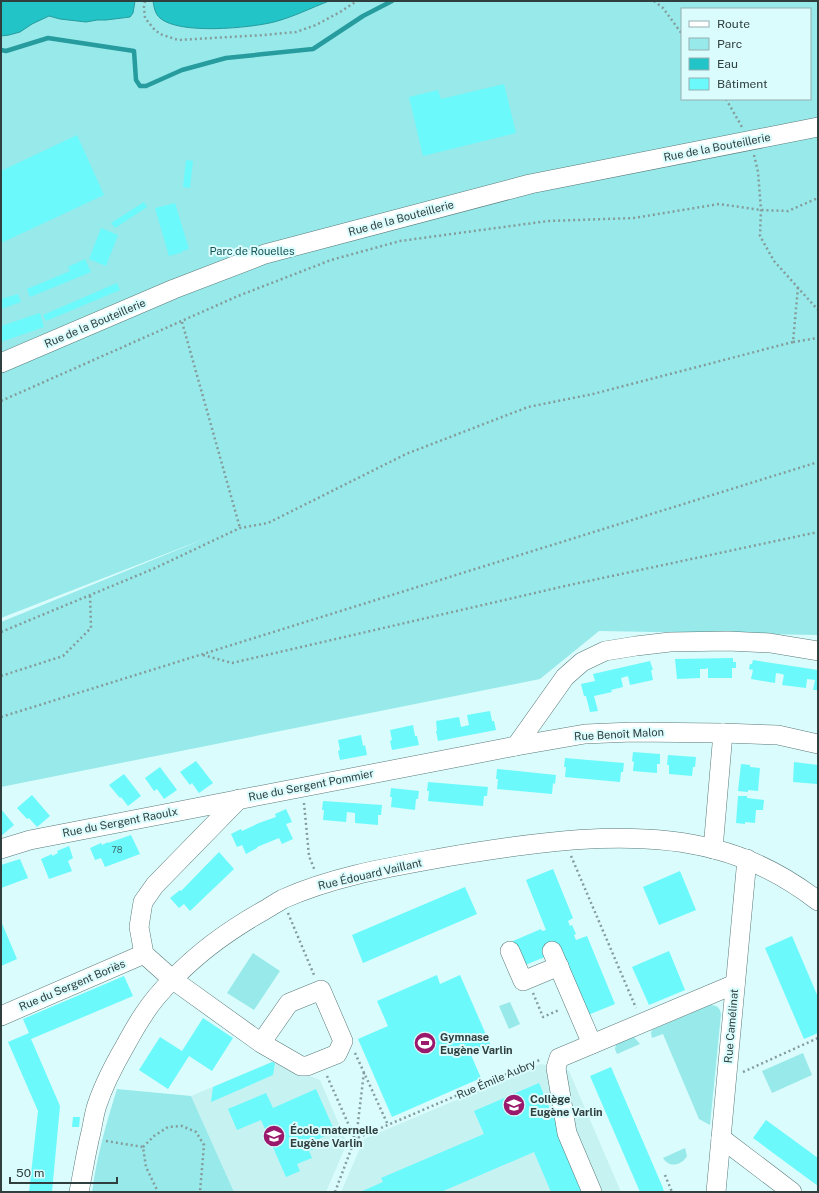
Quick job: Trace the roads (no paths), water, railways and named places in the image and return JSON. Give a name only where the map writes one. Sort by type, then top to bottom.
[{"type":"street","name":"Rue de la Bouteillerie","points":[[1,363],[174,289],[265,254],[530,184],[818,126]]},
{"type":"street","points":[[516,746],[565,677],[582,662],[605,651],[670,642],[728,641],[770,643],[818,651]]},
{"type":"street","name":"Rue Benoît Malon","points":[[516,746],[585,734],[632,732],[778,735],[818,744]]},
{"type":"street","points":[[713,849],[723,733]]},
{"type":"street","name":"Rue du Sergent Pommier","points":[[144,954],[139,928],[144,902],[155,885],[239,799],[516,746]]},
{"type":"street","name":"Rue du Sergent Raoulx","points":[[1,848],[30,840],[239,799]]},
{"type":"street","name":"Rue Édouard Vaillant","points":[[79,1192],[97,1107],[106,1081],[144,1013],[172,979],[192,960],[236,926],[282,900],[321,884],[403,864],[491,850],[564,841],[619,838],[669,840],[713,849],[747,859],[798,886],[818,901]]},
{"type":"street","name":"Rue Camélinat","points":[[716,1192],[747,859]]},
{"type":"street","points":[[510,951],[522,981],[556,958],[592,1044]]},
{"type":"street","points":[[144,954],[172,979],[261,1043],[301,1066],[308,1066],[338,1054],[343,1041],[321,990],[289,1003],[261,1043]]},
{"type":"street","name":"Rue du Sergent Boriès","points":[[1,1016],[144,954]]},
{"type":"street","points":[[592,1192],[567,1133],[556,1068],[559,1058],[735,984]]},
{"type":"street","points":[[721,1138],[792,1192]]},
{"type":"water","points":[[1,1],[135,1],[133,13],[130,17],[86,22],[60,19],[49,16],[32,24],[20,32],[1,36]]},
{"type":"water","points":[[153,1],[329,1],[274,22],[215,29],[182,27],[169,23],[158,16]]},
{"type":"waterway","points":[[1,50],[6,51],[48,38],[134,51],[136,80],[140,86],[146,86],[182,70],[226,58],[313,49],[363,16],[392,1]]},
{"type":"place","name":"Gymnase Eugène Varlin","points":[[425,1043]]},
{"type":"place","name":"Collège Eugène Varlin","points":[[514,1105]]},
{"type":"place","name":"École maternelle Eugène Varlin","points":[[274,1136]]},
{"type":"park label","name":"Parc de Rouelles","points":[[252,251]]}]
